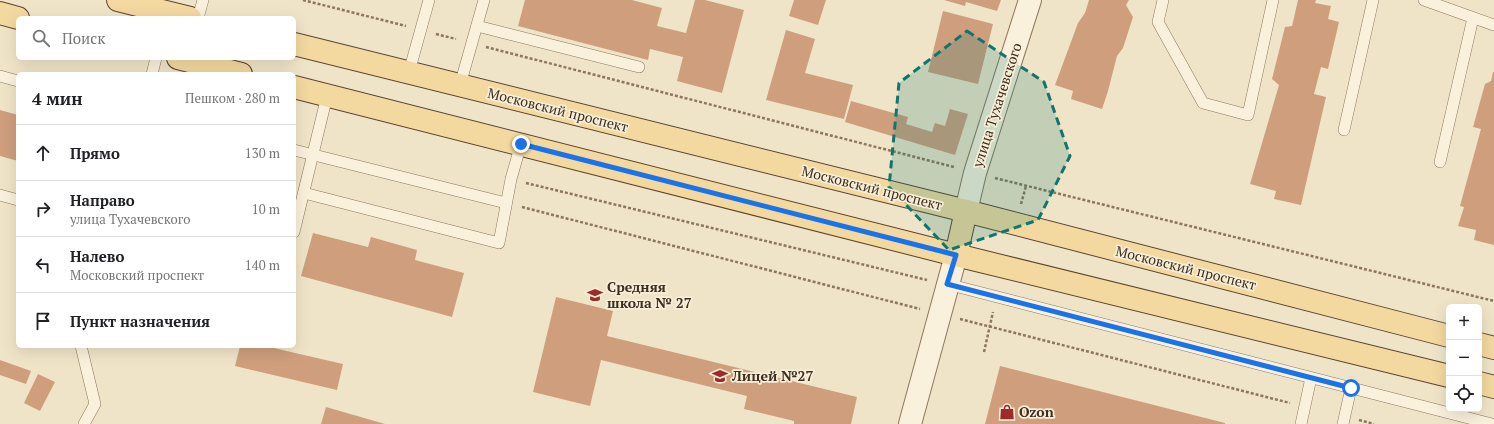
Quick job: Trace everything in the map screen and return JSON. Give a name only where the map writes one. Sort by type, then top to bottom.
[{"type":"main road","points":[[118,0],[182,16]]},
{"type":"main road","points":[[0,13],[16,17]]},
{"type":"main road","name":"Московский проспект","points":[[296,44],[966,211],[1446,335]]},
{"type":"main road","points":[[186,60],[233,72]]},
{"type":"main road","points":[[296,88],[956,255],[1446,375]]},
{"type":"main road","points":[[956,255],[966,211]]},
{"type":"main road","points":[[1482,345],[1494,348]]},
{"type":"main road","points":[[1482,384],[1494,387]]},
{"type":"street","name":"улица Тухачевского","points":[[966,211],[975,173],[1030,0]]},
{"type":"street","points":[[910,424],[956,255]]},
{"type":"lane","points":[[199,16],[203,0]]},
{"type":"lane","points":[[409,72],[429,0]]},
{"type":"lane","points":[[460,86],[484,0]]},
{"type":"lane","points":[[1163,0],[1158,22],[1203,103],[1248,115],[1273,0]]},
{"type":"lane","points":[[1344,130],[1373,0]]},
{"type":"lane","points":[[1424,0],[1494,25]]},
{"type":"lane","points":[[1440,162],[1473,18]]},
{"type":"lane","points":[[477,26],[639,67]]},
{"type":"lane","points":[[152,72],[156,60]]},
{"type":"lane","points":[[0,76],[16,80]]},
{"type":"lane","points":[[296,224],[327,96]]},
{"type":"lane","points":[[304,193],[499,243],[506,203],[521,144]]},
{"type":"lane","points":[[296,151],[506,203]]},
{"type":"lane","points":[[0,195],[16,199]]},
{"type":"lane","points":[[947,284],[1492,424]]},
{"type":"lane","points":[[81,348],[95,404],[84,424]]},
{"type":"lane","points":[[1301,424],[1311,378]]},
{"type":"lane","points":[[1343,424],[1351,388]]},
{"type":"path","points":[[303,0],[975,173],[1494,301]]},
{"type":"path","points":[[512,179],[947,284]]},
{"type":"highlighted area","points":[[967,31],[1044,82],[1070,156],[1038,220],[949,250],[889,187],[899,83]]},
{"type":"building","points":[[525,0],[632,0],[662,8],[657,26],[686,33],[695,0],[705,0],[744,10],[722,93],[677,81],[683,57],[650,49],[648,60],[518,26]]},
{"type":"building","points":[[794,0],[826,0],[818,25],[789,16]]},
{"type":"building","points":[[944,0],[1001,0],[997,11],[966,2],[965,6]]},
{"type":"building","points":[[1089,0],[1129,0],[1126,5],[1133,17],[1123,48],[1117,56],[1102,109],[1071,99],[1073,91],[1055,85],[1078,23],[1085,13]]},
{"type":"building","points":[[1298,0],[1316,0],[1315,3],[1331,6],[1328,19],[1339,22],[1328,69],[1321,67],[1314,94],[1326,97],[1301,205],[1274,199],[1276,191],[1250,184],[1279,85],[1272,79],[1285,27],[1292,26]]},
{"type":"building","points":[[943,11],[993,24],[978,84],[928,72]]},
{"type":"building","points":[[786,30],[815,39],[805,73],[853,85],[844,119],[766,100]]},
{"type":"building","points":[[1493,72],[1494,245],[1474,240],[1476,230],[1458,226],[1464,207],[1460,206],[1481,129],[1473,127],[1485,84],[1491,81]]},
{"type":"building","points":[[851,101],[908,117],[906,124],[932,132],[935,123],[945,126],[950,109],[968,114],[955,155],[845,122]]},
{"type":"building","points":[[0,110],[16,114],[16,160],[0,156]]},
{"type":"building","points":[[313,233],[368,247],[371,237],[417,250],[415,260],[464,273],[452,317],[301,276]]},
{"type":"building","name":"Лицей №27","points":[[556,297],[613,311],[607,336],[857,397],[851,424],[794,424],[794,421],[744,409],[747,396],[601,360],[590,406],[533,392]]},
{"type":"building","points":[[240,348],[274,348],[343,364],[337,390],[235,366]]},
{"type":"building","points":[[0,360],[31,371],[26,384],[0,375]]},
{"type":"building","points":[[1000,366],[1225,423],[1225,424],[985,424]]},
{"type":"building","points":[[38,374],[55,382],[40,411],[24,403]]},
{"type":"building","points":[[326,407],[385,424],[321,424]]},
{"type":"place","name":"Средняя школа № 27","points":[[595,295]]},
{"type":"place","name":"Лицей №27","points":[[720,376]]},
{"type":"place","name":"Ozon","points":[[1007,412]]},
{"type":"route","points":[[521,144],[956,255],[947,284],[1351,388]]}]
